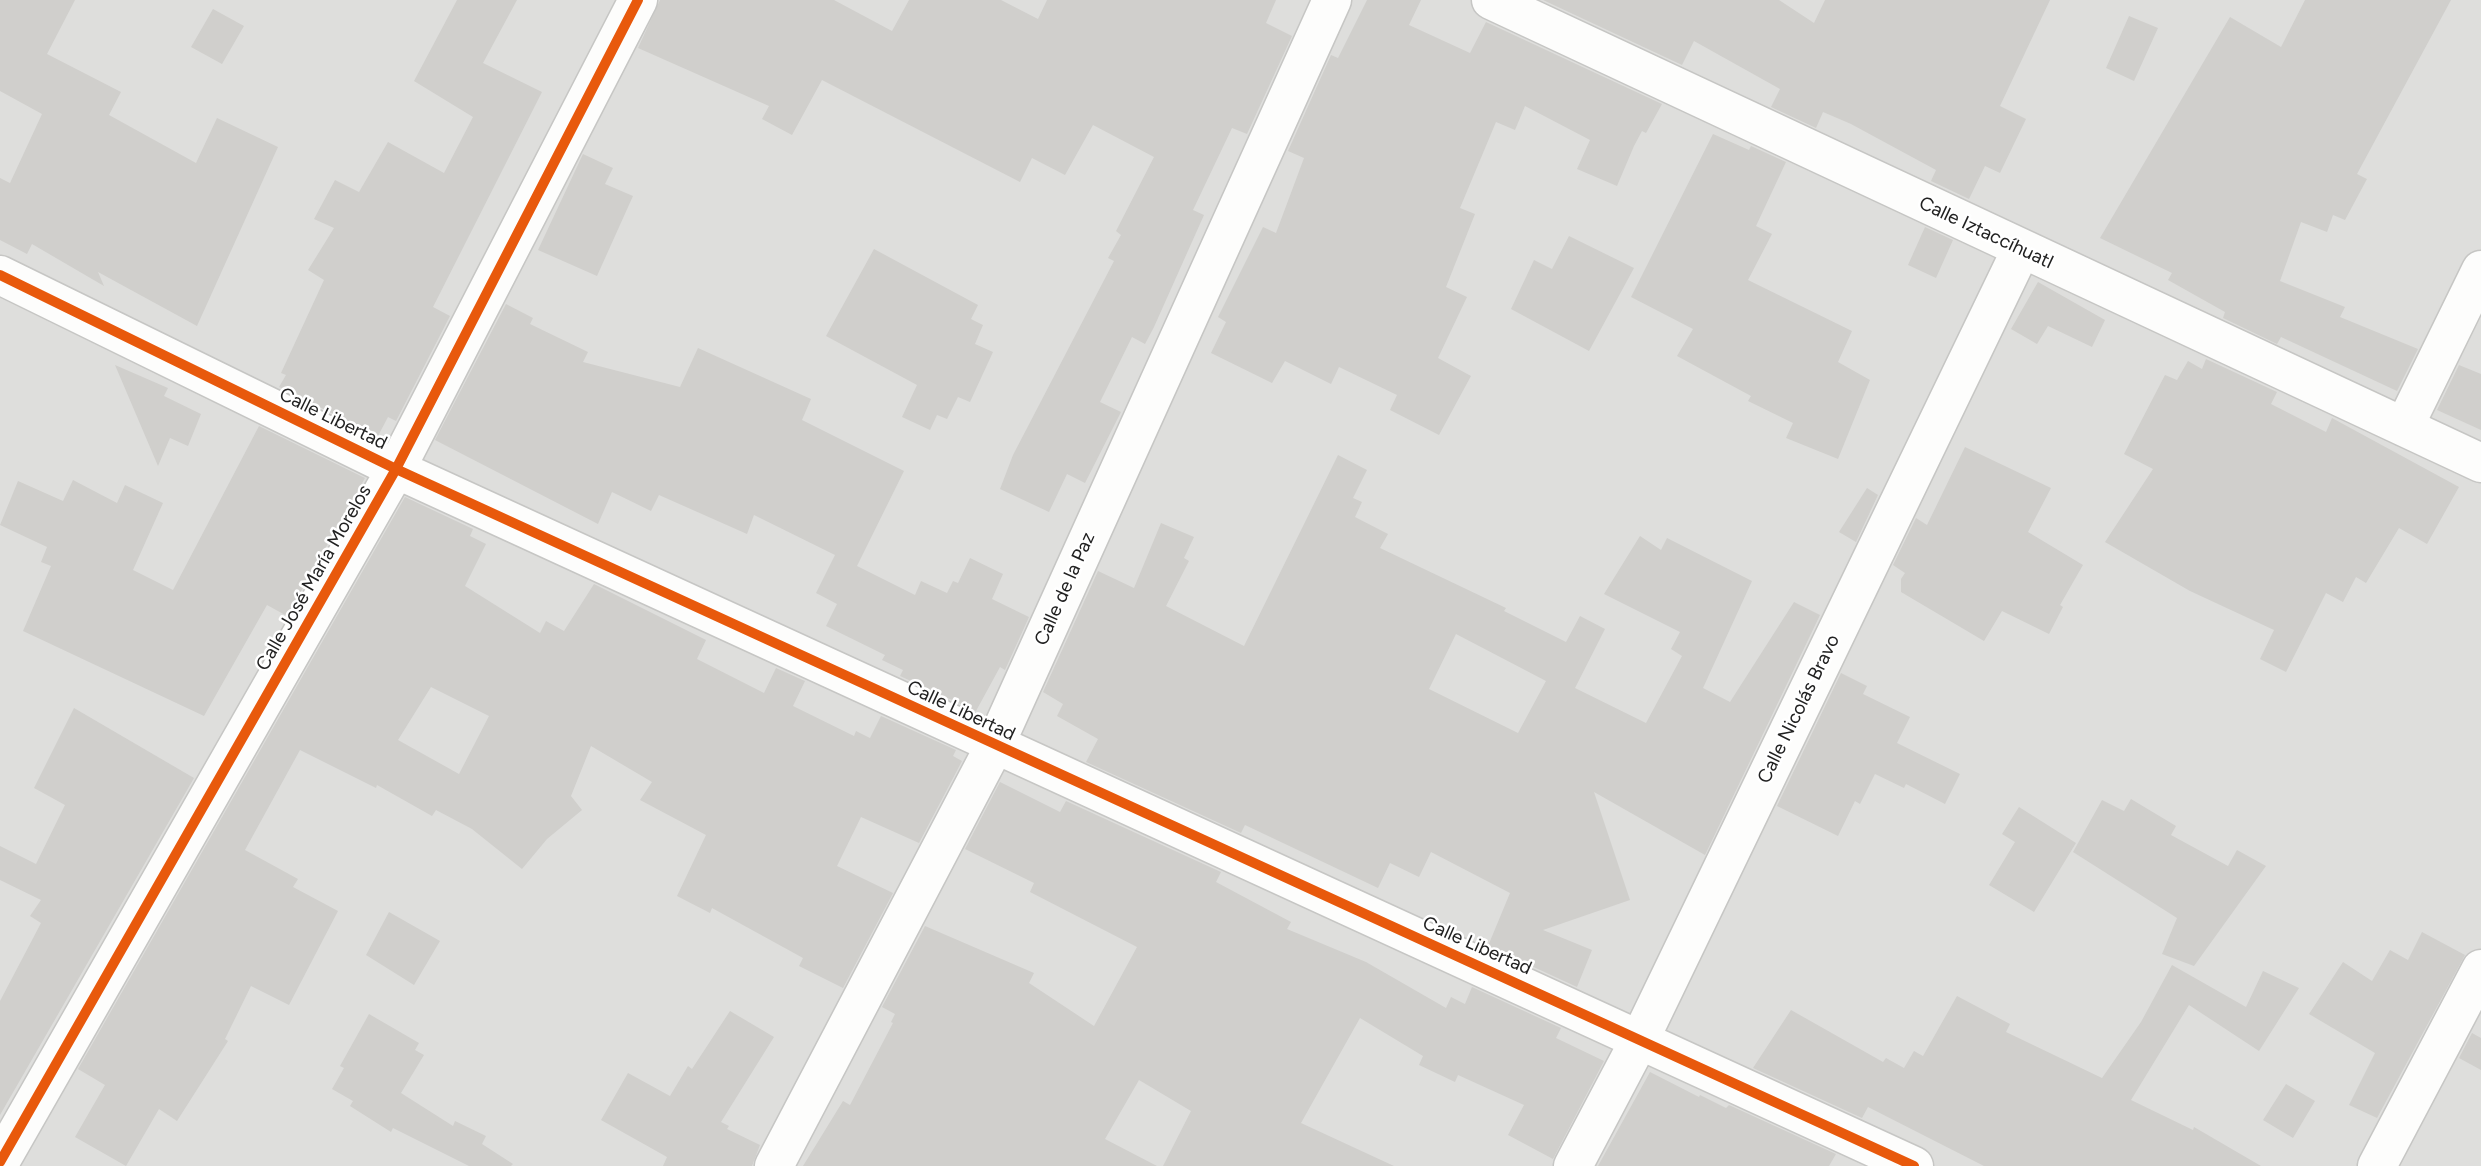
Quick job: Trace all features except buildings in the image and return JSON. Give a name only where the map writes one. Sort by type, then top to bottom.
[{"type":"street","name":"Calle José María Morelos","points":[[0,1162],[396,469],[638,0]]},
{"type":"street","name":"Calle de la Paz","points":[[774,1166],[995,745],[1332,0]]},
{"type":"street","name":"Calle Iztaccíhuatl","points":[[1491,0],[2481,463]]},
{"type":"street","name":"Calle Nicolás Bravo","points":[[1573,1166],[1640,1039],[2021,250]]},
{"type":"street","points":[[2404,427],[2481,270]]},
{"type":"street","name":"Calle Libertad","points":[[0,275],[396,469],[1914,1166]]},
{"type":"street","points":[[2377,1166],[2481,969]]},
{"type":"shaded area","points":[[0,0],[2481,0],[2481,1166],[0,1166]]},
{"type":"cycle path","points":[[0,1162],[396,469],[638,0]]},
{"type":"cycle path","points":[[0,275],[396,469],[1914,1166]]}]
